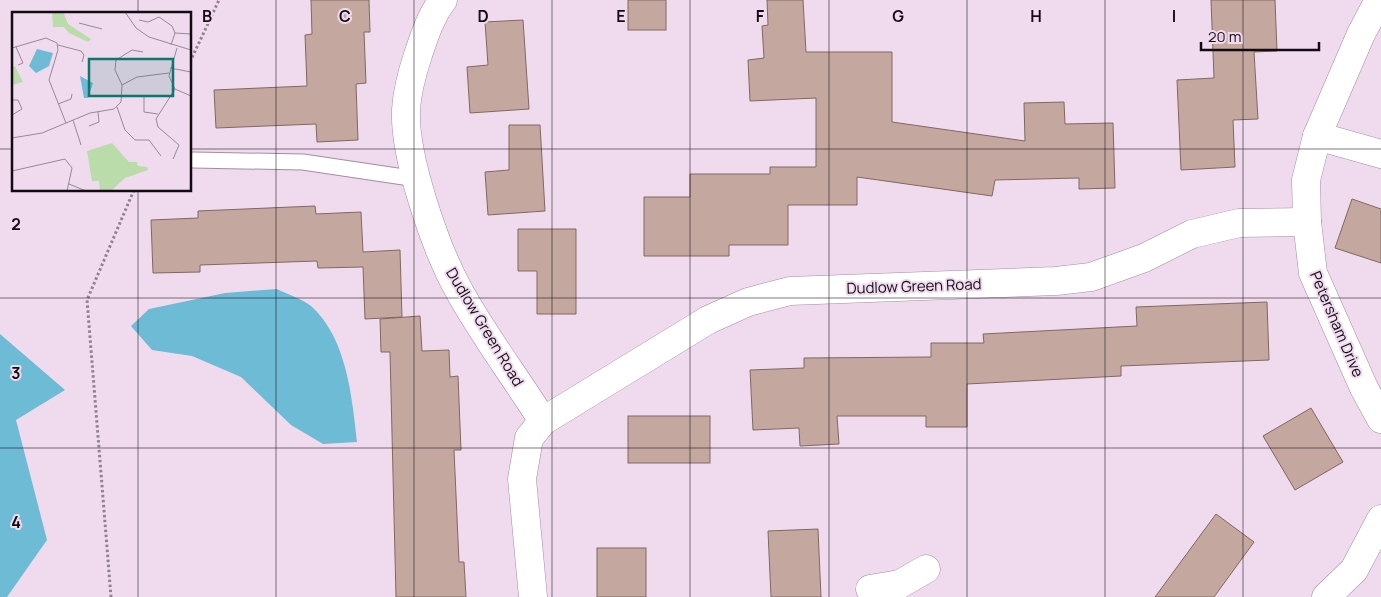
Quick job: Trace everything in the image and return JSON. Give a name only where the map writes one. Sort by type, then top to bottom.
[{"type":"street","name":"Dudlow Green Road","points":[[443,0],[424,39],[410,86],[406,111],[409,145],[417,179],[440,249],[457,288],[544,421]]},
{"type":"street","name":"Petersham Drive","points":[[1379,0],[1361,34],[1318,136],[1306,180],[1307,222],[1313,273],[1364,388],[1381,419]]},
{"type":"street","points":[[1318,136],[1381,154]]},
{"type":"street","name":"Dudlow Green Road","points":[[533,597],[522,479],[529,438],[544,421],[708,320],[748,302],[790,291],[1056,281],[1091,277],[1144,258],[1192,234],[1239,223],[1307,222]]},
{"type":"street","points":[[1326,597],[1354,570],[1381,519]]},
{"type":"street","points":[[870,590],[903,590],[926,569]]},
{"type":"lane","points":[[193,160],[303,162],[417,179]]},
{"type":"path","points":[[191,60],[219,0]]},
{"type":"path","points":[[110,597],[86,300],[134,191]]},
{"type":"water","points":[[277,289],[311,306],[323,319],[333,335],[346,369],[357,442],[323,444],[291,425],[241,377],[192,356],[152,350],[131,326],[149,309],[225,293]]},
{"type":"water","points":[[0,334],[65,390],[16,420],[47,540],[7,597],[0,597]]},
{"type":"building","points":[[311,0],[369,0],[370,32],[364,32],[366,83],[356,84],[358,140],[317,142],[316,124],[216,128],[214,90],[307,86],[305,35],[312,34]]},
{"type":"building","points":[[628,0],[666,0],[666,30],[628,30]]},
{"type":"building","points":[[767,0],[803,0],[806,52],[892,52],[892,122],[1025,141],[1024,103],[1064,102],[1065,124],[1113,123],[1115,188],[1079,189],[1079,178],[995,180],[992,196],[857,177],[857,205],[788,205],[788,245],[729,245],[729,256],[644,256],[644,197],[690,197],[690,174],[770,174],[770,167],[816,167],[816,98],[750,101],[748,60],[764,58],[762,26],[768,25]]},
{"type":"building","points":[[1211,0],[1275,0],[1277,51],[1254,52],[1258,119],[1233,120],[1235,167],[1181,170],[1177,80],[1214,78]]},
{"type":"building","points":[[523,20],[529,109],[470,113],[467,67],[488,65],[485,22]]},
{"type":"building","points":[[509,125],[540,125],[545,211],[488,215],[485,172],[509,170]]},
{"type":"building","points":[[1352,199],[1381,209],[1381,263],[1335,248]]},
{"type":"building","points":[[315,206],[316,214],[361,212],[363,252],[400,250],[402,317],[365,319],[363,267],[318,268],[317,261],[200,265],[200,272],[153,273],[151,220],[198,218],[198,211]]},
{"type":"building","points":[[518,229],[576,229],[576,314],[537,314],[537,271],[518,271]]},
{"type":"building","points":[[1267,302],[1269,360],[1121,366],[1121,376],[967,384],[967,427],[926,427],[926,416],[837,416],[839,444],[800,446],[799,428],[753,430],[750,370],[804,368],[804,358],[931,357],[931,343],[984,343],[983,334],[1137,326],[1136,307]]},
{"type":"building","points":[[420,316],[422,351],[449,350],[450,377],[458,376],[461,450],[454,450],[459,562],[464,562],[466,597],[396,597],[390,352],[381,352],[380,319]]},
{"type":"building","points":[[1311,408],[1343,462],[1295,490],[1263,436]]},
{"type":"building","points":[[628,416],[710,416],[710,463],[628,463]]},
{"type":"building","points":[[1216,514],[1254,542],[1214,597],[1155,597]]},
{"type":"building","points":[[818,529],[821,597],[771,597],[768,531]]},
{"type":"building","points":[[597,548],[646,548],[646,597],[597,597]]}]
